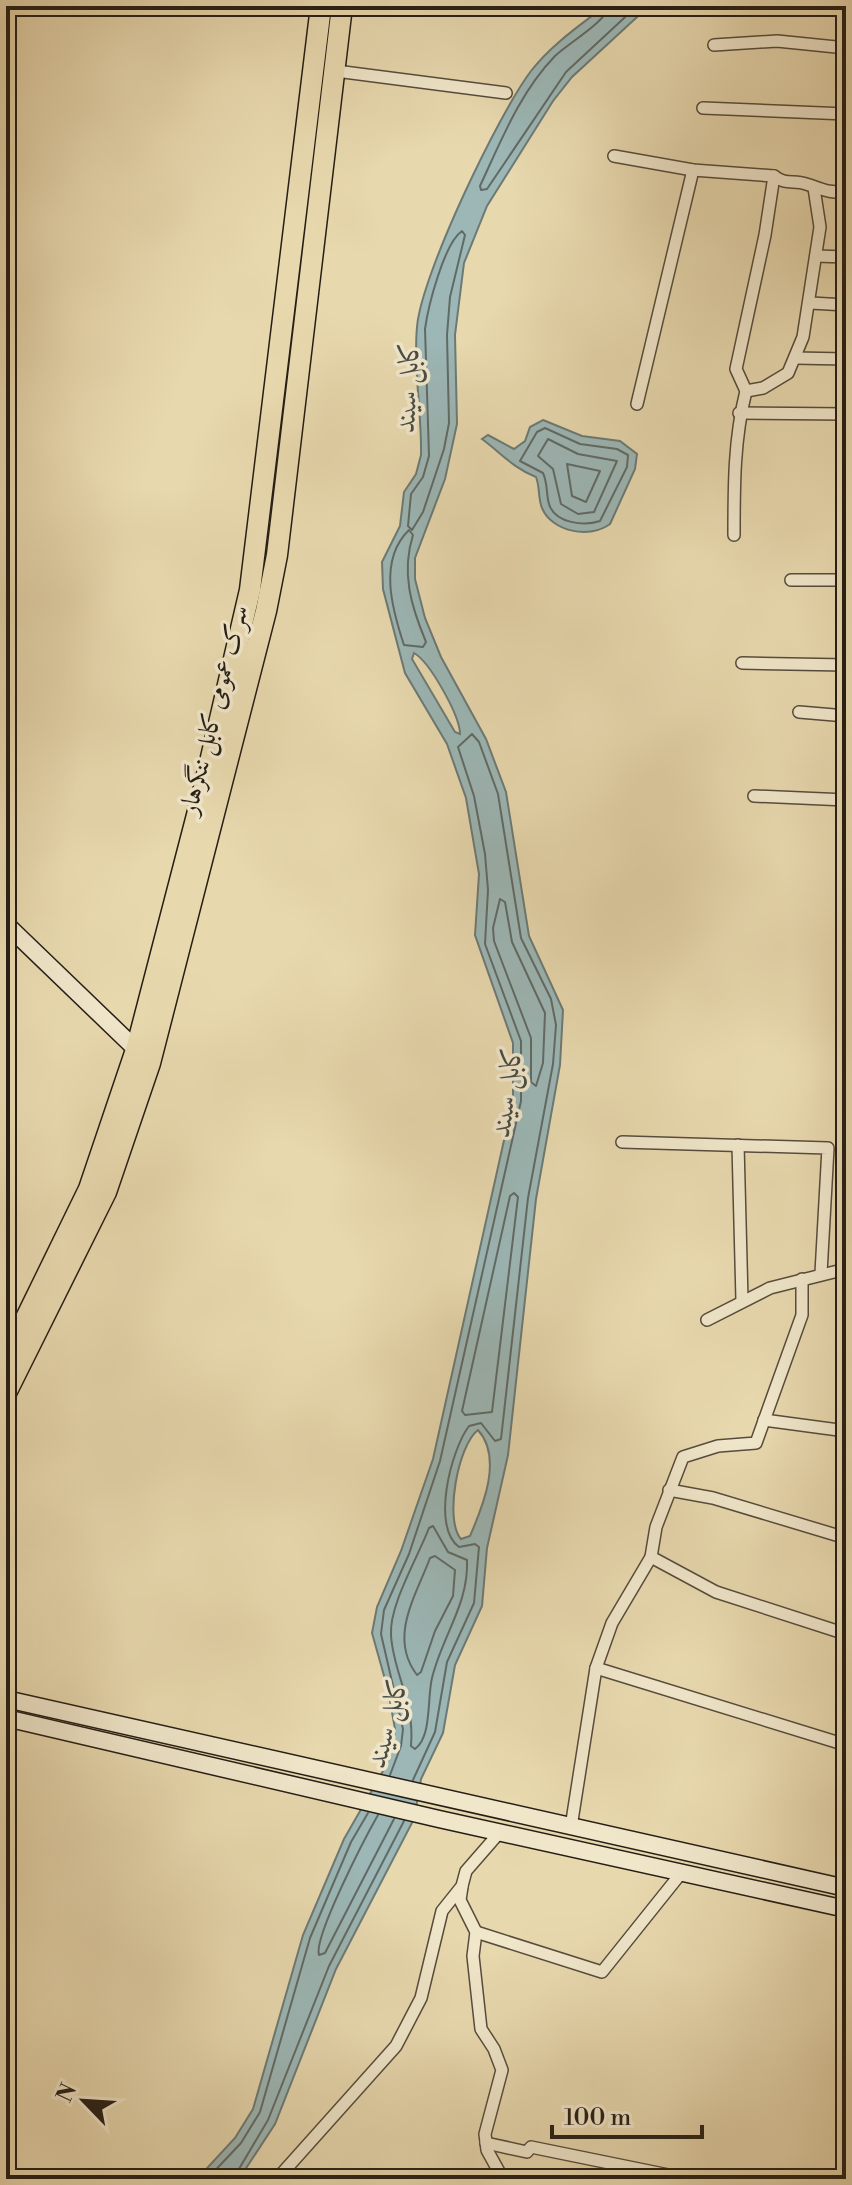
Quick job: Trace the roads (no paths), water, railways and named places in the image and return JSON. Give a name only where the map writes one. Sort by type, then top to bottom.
[{"type":"highway","name":"سرک عمومی کابل ننگرهار","points":[[302,258],[321,6]]},
{"type":"highway","name":"سرک عمومی کابل ننگرهار","points":[[6,1393],[106,1192],[143,1056],[250,590],[302,258],[336,71],[342,6]]},
{"type":"highway","points":[[6,1359],[89,1189],[143,1056]]},
{"type":"street","points":[[714,45],[777,41],[846,48]]},
{"type":"street","points":[[336,71],[506,93]]},
{"type":"street","points":[[703,108],[846,114]]},
{"type":"street","points":[[614,156],[693,170],[774,176],[782,182],[846,192]]},
{"type":"street","points":[[637,404],[693,170]]},
{"type":"street","points":[[734,535],[739,413],[746,391],[736,369],[765,235],[774,176]]},
{"type":"street","points":[[746,391],[788,373],[795,358],[811,303],[808,292],[820,227],[814,188]]},
{"type":"street","points":[[816,256],[846,257]]},
{"type":"street","points":[[811,303],[846,305]]},
{"type":"street","points":[[795,358],[846,359]]},
{"type":"street","points":[[739,413],[846,414]]},
{"type":"street","points":[[791,580],[846,580]]},
{"type":"street","points":[[742,663],[846,665]]},
{"type":"street","points":[[799,712],[846,716]]},
{"type":"street","points":[[754,796],[846,800]]},
{"type":"street","points":[[6,924],[143,1056]]},
{"type":"street","points":[[622,1142],[828,1148],[821,1273]]},
{"type":"street","points":[[738,1145],[742,1300]]},
{"type":"street","points":[[707,1320],[742,1300],[821,1273],[846,1269]]},
{"type":"street","points":[[571,1827],[596,1668],[612,1623],[651,1557],[656,1527],[683,1457],[718,1446],[756,1443],[802,1315],[802,1279]]},
{"type":"street","points":[[764,1420],[846,1431]]},
{"type":"street","points":[[669,1490],[713,1498],[846,1538]]},
{"type":"street","points":[[651,1557],[716,1592],[846,1634]]},
{"type":"street","points":[[596,1668],[846,1745]]},
{"type":"street","points":[[6,1699],[846,1888]]},
{"type":"street","points":[[6,1718],[439,1819],[846,1909]]},
{"type":"street","points":[[500,1832],[466,1871],[460,1900],[476,1932],[473,1956],[481,2029],[494,2049],[502,2070],[486,2124],[486,2143],[503,2179]]},
{"type":"street","points":[[476,1932],[602,1972],[682,1872]]},
{"type":"street","points":[[770,1892],[774,1872]]},
{"type":"street","points":[[277,2179],[396,2046],[421,1998],[442,1911],[462,1886]]},
{"type":"street","points":[[486,2143],[527,2152],[531,2147],[688,2179]]},
{"type":"water","points":[[605,6],[649,6],[572,77],[553,101],[487,206],[464,263],[455,335],[457,424],[445,479],[415,558],[415,579],[425,618],[441,657],[486,739],[506,792],[529,936],[563,1010],[560,1065],[536,1199],[508,1455],[487,1548],[482,1606],[455,1665],[443,1733],[421,1779],[414,1819],[336,1969],[275,2124],[239,2179],[197,2179],[235,2138],[253,2109],[303,1935],[344,1839],[387,1764],[393,1744],[395,1729],[388,1690],[372,1633],[377,1607],[401,1551],[433,1459],[513,1100],[513,1043],[475,935],[479,874],[466,798],[447,744],[405,673],[383,589],[382,562],[400,526],[404,492],[416,474],[421,455],[417,327],[446,234],[500,121],[531,71],[547,53]],"holes":[[[414,653],[421,658],[443,690],[460,734],[455,732],[412,659]],[[478,1430],[489,1454],[488,1482],[470,1536],[461,1539],[454,1516],[456,1483],[465,1451]]]},
{"type":"water","points":[[543,420],[582,436],[620,441],[637,454],[635,469],[610,524],[602,529],[572,531],[554,523],[542,508],[536,477],[514,465],[482,439],[488,435],[514,449],[525,441],[530,427]]},
{"type":"water label","name":"کابل سيند","points":[[408,386]]},
{"type":"water label","name":"کابل سيند","points":[[507,1091]]},
{"type":"water label","name":"کابل سيند","points":[[388,1722]]}]
